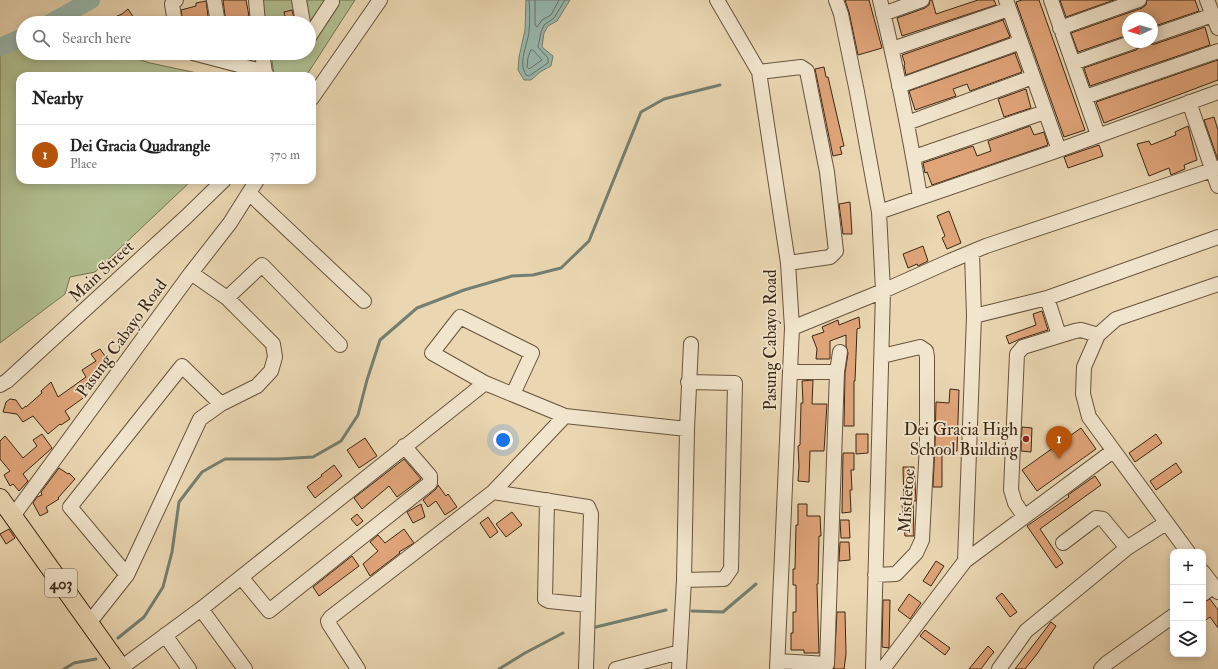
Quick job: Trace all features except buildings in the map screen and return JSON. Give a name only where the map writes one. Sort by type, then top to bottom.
[{"type":"main road","name":"403","points":[[0,498],[121,668]]},
{"type":"street","points":[[174,16],[172,4],[176,0]]},
{"type":"street","points":[[214,0],[217,16]]},
{"type":"street","points":[[256,0],[257,16]]},
{"type":"street","points":[[300,0],[302,16]]},
{"type":"street","points":[[316,92],[380,0]]},
{"type":"street","name":"Pasung Cabayo Road","points":[[717,0],[759,72],[788,264],[792,328],[777,665]]},
{"type":"street","points":[[836,0],[841,14],[857,92],[879,212],[883,291],[873,669]]},
{"type":"street","points":[[920,198],[914,157],[892,49],[881,7],[922,0]]},
{"type":"street","points":[[1051,0],[1098,135]]},
{"type":"street","points":[[1060,28],[1140,0]]},
{"type":"street","points":[[1207,0],[1218,28]]},
{"type":"street","points":[[316,27],[334,3]]},
{"type":"street","points":[[892,49],[1007,4],[1059,150]]},
{"type":"street","points":[[1158,34],[1213,15]]},
{"type":"street","points":[[899,86],[1021,42]]},
{"type":"street","points":[[1073,63],[1122,46]]},
{"type":"street","points":[[1085,97],[1218,51]]},
{"type":"street","points":[[232,60],[261,72]]},
{"type":"street","points":[[263,60],[266,72]]},
{"type":"street","points":[[759,72],[801,67],[807,71],[828,172],[836,251],[830,257],[788,264]]},
{"type":"street","points":[[907,123],[1033,77]]},
{"type":"street","points":[[879,212],[1059,150],[1218,92]]},
{"type":"street","points":[[1189,102],[1215,169],[1218,186]]},
{"type":"street","points":[[914,157],[1045,112]]},
{"type":"street","points":[[792,328],[883,291],[950,261],[1025,232],[1215,169]]},
{"type":"street","name":"Main Street","points":[[0,385],[7,381],[220,184]]},
{"type":"street","name":"Pasung Cabayo Road","points":[[13,516],[191,273],[230,223],[254,184]]},
{"type":"street","points":[[248,193],[364,301]]},
{"type":"street","points":[[974,316],[1047,298],[1218,237]]},
{"type":"street","points":[[965,561],[974,316],[972,253]]},
{"type":"street","points":[[227,298],[262,266],[340,345]]},
{"type":"street","points":[[89,623],[127,575],[200,419],[220,404],[257,386],[271,371],[275,357],[272,344],[227,298],[191,273]]},
{"type":"street","points":[[1186,549],[1089,417],[1083,394],[1084,367],[1098,335],[1116,318],[1218,284]]},
{"type":"street","points":[[1047,298],[1059,336]]},
{"type":"street","points":[[513,394],[532,353],[460,318],[432,353],[485,383],[565,416],[686,429]]},
{"type":"street","points":[[1024,516],[1015,503],[1012,490],[1017,354],[1023,347],[1081,330],[1098,335]]},
{"type":"street","points":[[679,669],[684,580],[686,429],[691,344]]},
{"type":"street","name":"Mistletoe","points":[[875,575],[896,574],[916,553],[922,540],[927,444],[926,351],[920,347],[882,356]]},
{"type":"street","points":[[777,665],[826,664],[837,372],[840,352]]},
{"type":"street","points":[[127,575],[70,507],[182,366],[220,404]]},
{"type":"street","points":[[790,372],[837,372]]},
{"type":"street","points":[[684,580],[724,579],[730,569],[735,384],[688,382]]},
{"type":"street","points":[[121,668],[201,609],[485,383]]},
{"type":"street","points":[[358,669],[328,621],[493,492],[565,416]]},
{"type":"street","points":[[241,577],[269,611],[430,483],[430,476],[404,446]]},
{"type":"street","points":[[883,669],[965,561],[1113,451]]},
{"type":"street","points":[[493,492],[588,507],[591,514],[586,669]]},
{"type":"street","points":[[547,500],[545,599],[549,601],[588,605]]},
{"type":"street","points":[[1063,543],[1096,518],[1103,519],[1127,548]]},
{"type":"street","points":[[999,669],[1026,631],[1127,548],[1166,523]]},
{"type":"street","points":[[1206,578],[1212,591]]},
{"type":"street","points":[[201,609],[245,669]]},
{"type":"street","points":[[1101,669],[1107,663],[1170,618]]},
{"type":"street","points":[[165,635],[189,669]]},
{"type":"street","points":[[616,669],[680,652]]},
{"type":"green space","points":[[262,0],[355,0],[309,72],[273,72],[272,60],[316,60],[316,16],[265,16]]},
{"type":"green space","points":[[16,40],[16,60],[141,60],[192,72],[16,72],[16,184],[188,184],[95,272],[70,277],[65,294],[0,343],[0,47]]},
{"type":"water","points":[[526,0],[570,0],[557,21],[548,26],[544,33],[542,47],[553,56],[551,66],[540,72],[531,80],[524,80],[518,70],[519,57],[525,30]]},
{"type":"waterway","points":[[62,16],[91,0]]},
{"type":"waterway","points":[[0,47],[16,40]]},
{"type":"waterway","points":[[118,638],[144,617],[163,587],[172,552],[179,502],[202,472],[225,459],[278,459],[313,457],[341,441],[358,415],[367,380],[380,340],[417,308],[464,290],[512,276],[533,275],[561,268],[589,241],[641,112],[664,99],[720,85]]},
{"type":"waterway","points":[[692,611],[723,612],[756,584]]},
{"type":"waterway","points":[[596,627],[666,610]]},
{"type":"waterway","points":[[499,669],[563,633]]},
{"type":"waterway","points":[[64,669],[74,663],[96,659]]},
{"type":"place","name":"Dei Gracia High School Building","points":[[1026,439]]},
{"type":"place","name":"Dei Gracia Quadrangle","points":[[1059,459]]}]
